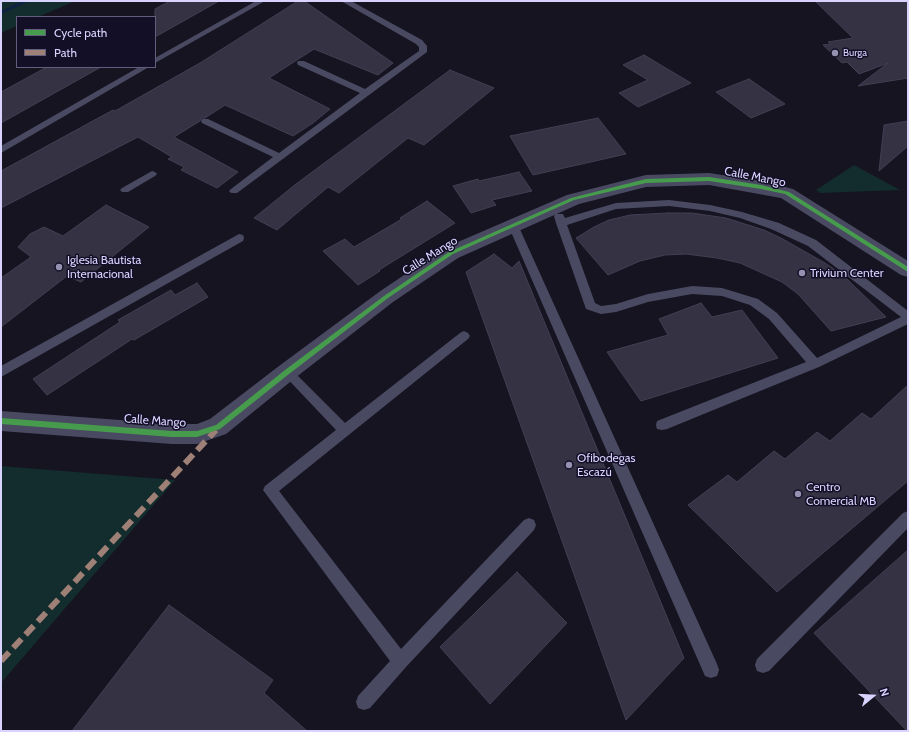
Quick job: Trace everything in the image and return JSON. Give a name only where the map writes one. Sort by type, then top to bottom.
[{"type":"street","name":"Calle Mango","points":[[1,421],[165,434],[197,434],[218,427],[287,372],[386,297],[451,253],[513,225],[558,215],[572,199],[646,181],[709,179],[761,187],[787,193],[908,270]]},
{"type":"lane","points":[[156,60],[261,1]]},
{"type":"lane","points":[[234,191],[366,93],[421,55],[424,49],[419,42],[345,1]]},
{"type":"lane","points":[[300,63],[366,93]]},
{"type":"lane","points":[[1,150],[143,68]]},
{"type":"lane","points":[[205,121],[280,157]]},
{"type":"lane","points":[[125,190],[152,174]]},
{"type":"lane","points":[[662,425],[815,364],[908,318],[812,243],[775,226],[742,215],[710,208],[669,203],[616,206],[558,215],[590,306],[600,310],[616,308],[648,298],[692,290],[722,292],[754,302],[773,316],[815,364]]},
{"type":"lane","points":[[513,225],[711,670]]},
{"type":"lane","points":[[1,372],[239,238]]},
{"type":"lane","points":[[400,662],[270,490],[464,336]]},
{"type":"lane","points":[[287,372],[345,430]]},
{"type":"lane","points":[[763,665],[908,518]]},
{"type":"lane","points":[[364,702],[529,524]]},
{"type":"green space","points":[[1,1],[75,1],[40,16],[16,16],[16,26],[1,33]]},
{"type":"green space","points":[[854,165],[900,190],[820,193],[816,190]]},
{"type":"green space","points":[[1,466],[175,480],[1,683]]},
{"type":"building","points":[[170,1],[219,1],[156,36],[155,9]]},
{"type":"building","points":[[298,1],[304,1],[393,63],[378,75],[314,49],[269,78],[330,109],[313,123],[293,136],[225,105],[205,118],[201,118],[200,121],[174,137],[238,172],[217,188],[181,170],[184,167],[168,159],[172,157],[138,137],[1,208],[1,171],[113,110],[115,111],[200,63]]},
{"type":"building","points":[[815,1],[908,1],[908,78],[858,86],[888,63],[859,74],[847,62],[842,63],[823,45],[831,44],[828,42],[853,38]]},
{"type":"building","points":[[644,55],[691,83],[638,107],[619,93],[648,80],[623,65]]},
{"type":"building","points":[[45,68],[99,68],[1,123],[1,92]]},
{"type":"building","points":[[450,70],[494,88],[424,145],[408,138],[339,193],[328,187],[277,230],[254,218],[296,184]]},
{"type":"building","points":[[749,79],[785,104],[751,118],[716,92]]},
{"type":"building","points":[[598,118],[626,154],[533,175],[510,136]]},
{"type":"building","points":[[908,121],[908,146],[879,171],[884,125]]},
{"type":"building","points":[[519,172],[532,191],[492,200],[496,205],[471,213],[453,186],[478,179],[479,181]]},
{"type":"building","points":[[427,201],[455,223],[379,270],[380,271],[358,285],[323,251],[345,239],[354,247],[402,219],[400,218]]},
{"type":"building","name":"Iglesia Bautista Internacional","points":[[106,205],[149,227],[81,282],[67,276],[1,327],[1,278],[31,257],[18,247],[30,234],[44,227],[63,236]]},
{"type":"building","name":"Trivium Center","points":[[692,213],[726,218],[764,230],[781,238],[825,263],[845,277],[886,317],[831,331],[798,294],[782,282],[740,263],[717,258],[686,254],[665,255],[640,261],[608,275],[576,238],[609,220],[630,215]]},
{"type":"building","name":"Ofibodegas Escazú","points":[[494,254],[512,268],[519,261],[684,658],[626,720],[466,272]]},
{"type":"building","points":[[197,283],[208,297],[134,340],[132,339],[47,395],[33,379],[120,322],[118,320],[171,290],[175,295]]},
{"type":"building","points":[[701,303],[712,317],[742,310],[778,358],[641,401],[607,352],[668,335],[659,319]]},
{"type":"building","name":"Centro Comercial MB","points":[[908,385],[908,481],[777,592],[688,505],[728,475],[737,482],[774,451],[785,459],[817,432],[830,441],[862,413],[871,419]]},
{"type":"building","points":[[908,550],[908,731],[907,731],[814,633]]},
{"type":"building","points":[[517,572],[567,623],[490,704],[440,647]]},
{"type":"building","points":[[169,605],[273,680],[264,693],[307,731],[72,731]]},
{"type":"waterway","points":[[1,13],[27,1]]},
{"type":"marked path","points":[[1,661],[216,430]]},
{"type":"cycle path","points":[[1,421],[172,434],[197,434],[218,427],[287,372],[386,297],[451,253],[573,199],[646,181],[709,179],[761,187],[787,193],[908,270]]},
{"type":"place","name":"Burga","points":[[835,53]]},
{"type":"place","name":"Iglesia Bautista Internacional","points":[[59,267]]},
{"type":"place","name":"Trivium Center","points":[[802,273]]},
{"type":"place","name":"Ofibodegas Escazú","points":[[569,465]]},
{"type":"place","name":"Centro Comercial MB","points":[[798,494]]}]
